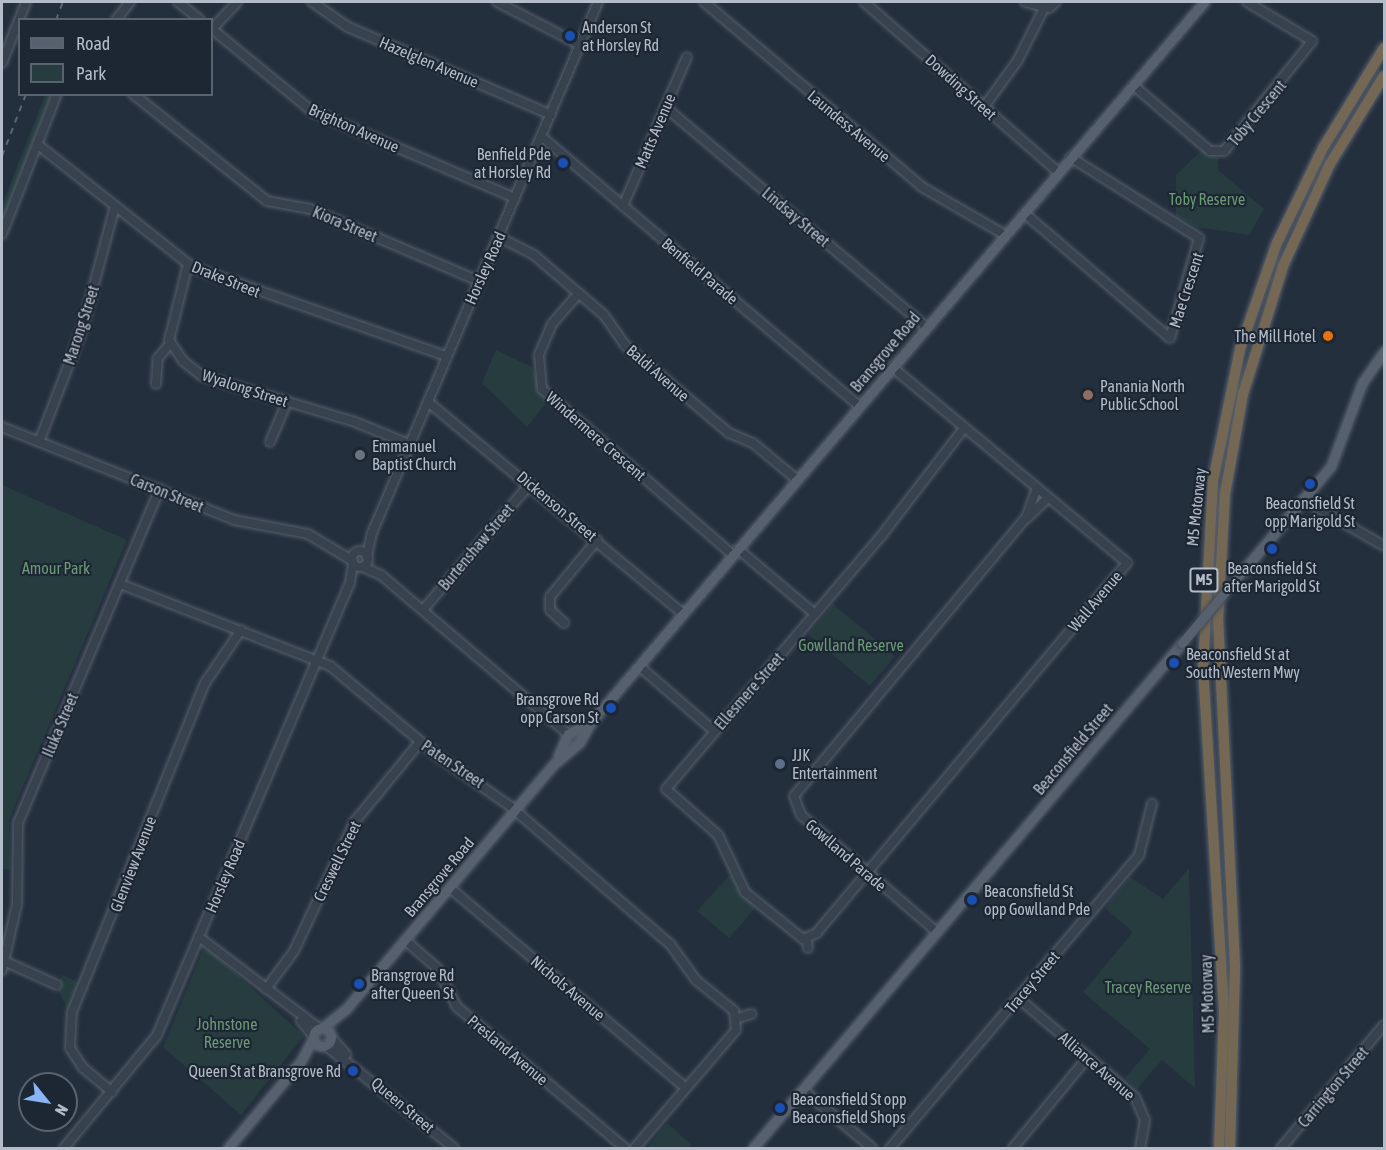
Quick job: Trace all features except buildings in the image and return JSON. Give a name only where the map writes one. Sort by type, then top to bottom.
[{"type":"highway","name":"M5 Motorway","points":[[1219,1149],[1224,1011],[1203,670],[1213,481],[1238,358],[1277,243],[1323,148],[1384,48]]},
{"type":"highway","name":"M5 Motorway","points":[[1230,1149],[1235,966],[1218,620],[1225,494],[1246,384],[1283,266],[1330,164],[1384,76]]},
{"type":"main road","name":"Bransgrove Road","points":[[228,1149],[302,1061],[327,1041],[346,1009],[554,764],[578,743],[591,722],[796,479],[1204,2]]},
{"type":"main road","name":"Beaconsfield Street","points":[[753,1149],[1304,500],[1338,455],[1362,383],[1384,351]]},
{"type":"main road","name":"Bransgrove Road","points":[[554,764],[570,734],[591,722]]},
{"type":"main road","points":[[570,734],[578,743]]},
{"type":"main road","name":"Bransgrove Road","points":[[302,1061],[317,1032],[346,1009]]},
{"type":"main road","points":[[317,1032],[327,1041]]},
{"type":"main road","points":[[317,1032],[327,1041]]},
{"type":"street","points":[[18,18],[24,2]]},
{"type":"street","points":[[118,18],[130,2]]},
{"type":"street","points":[[178,2],[198,18]]},
{"type":"street","points":[[213,28],[237,2]]},
{"type":"street","name":"Hazelglen Avenue","points":[[312,2],[348,27],[551,115]]},
{"type":"street","points":[[497,2],[580,45]]},
{"type":"street","name":"Horsley Road","points":[[358,564],[368,557],[372,533],[598,2]]},
{"type":"street","name":"Laundess Avenue","points":[[704,2],[922,187],[1005,235]]},
{"type":"street","name":"Dowding Street","points":[[864,2],[1058,172]]},
{"type":"street","points":[[1025,2],[1045,4],[1056,2]]},
{"type":"street","name":"Toby Crescent","points":[[1133,85],[1210,151],[1224,151],[1312,41],[1247,2]]},
{"type":"street","points":[[984,107],[1040,24],[1045,4]]},
{"type":"street","points":[[2,63],[18,19]]},
{"type":"street","name":"Brighton Avenue","points":[[213,30],[312,111],[515,198]]},
{"type":"street","name":"Matts Avenue","points":[[623,206],[687,57]]},
{"type":"street","points":[[2,234],[56,96]]},
{"type":"street","name":"Kiora Street","points":[[136,96],[267,201],[310,209],[479,281]]},
{"type":"street","name":"Lindsay Street","points":[[665,107],[926,327]]},
{"type":"street","name":"Benfield Parade","points":[[542,137],[859,406]]},
{"type":"street","name":"Drake Street","points":[[37,144],[188,264],[446,356]]},
{"type":"street","name":"Mae Crescent","points":[[1024,213],[1170,338],[1199,238],[1070,157]]},
{"type":"street","name":"Marong Street","points":[[39,441],[82,330],[115,206]]},
{"type":"street","name":"Baldi Avenue","points":[[499,237],[528,251],[608,319],[626,346],[729,433],[753,443],[796,479]]},
{"type":"street","points":[[156,384],[158,358],[169,345],[188,264]]},
{"type":"street","name":"Windermere Crescent","points":[[579,293],[552,324],[539,355],[542,389],[736,552],[815,614]]},
{"type":"street","name":"Wyalong Street","points":[[169,345],[202,376],[287,402],[409,444]]},
{"type":"street","name":"Wall Avenue","points":[[867,872],[1126,563],[892,367]]},
{"type":"street","points":[[270,442],[287,402]]},
{"type":"street","name":"Dickenson Street","points":[[428,402],[530,484],[683,614]]},
{"type":"street","name":"Carson Street","points":[[2,427],[234,520],[302,532],[368,557],[381,574],[570,734]]},
{"type":"street","name":"Ellesmere Street","points":[[807,939],[745,892],[718,835],[666,789],[815,614],[964,428]]},
{"type":"street","name":"Burtenshaw Street","points":[[423,610],[530,484]]},
{"type":"street","name":"Iluka Street","points":[[2,970],[17,904],[18,823],[160,489]]},
{"type":"street","name":"Gowlland Parade","points":[[1026,518],[1036,489]]},
{"type":"street","name":"Gowlland Parade","points":[[937,932],[801,815],[795,793],[1026,518],[1047,499]]},
{"type":"street","points":[[1304,500],[1384,546]]},
{"type":"street","name":"Horsley Road","points":[[64,1149],[157,1035],[358,564],[358,552],[372,533]]},
{"type":"street","points":[[564,623],[550,610],[550,597],[597,540]]},
{"type":"street","name":"Carson Street","points":[[336,546],[358,564],[381,574]]},
{"type":"street","name":"Paten Street","points":[[120,584],[318,659],[420,742],[515,811],[667,941],[696,980],[738,1018]]},
{"type":"street","name":"Glenview Avenue","points":[[112,1092],[83,1068],[70,1048],[72,1012],[205,683],[241,630]]},
{"type":"street","points":[[639,666],[714,731]]},
{"type":"street","name":"Creswell Street","points":[[266,989],[294,951],[356,822],[420,742]]},
{"type":"street","name":"Tracey Street","points":[[890,1149],[1139,855],[1152,804]]},
{"type":"street","points":[[807,948],[807,939],[867,872]]},
{"type":"street","name":"Nichols Avenue","points":[[450,888],[686,1088]]},
{"type":"street","points":[[199,937],[317,1032]]},
{"type":"street","name":"Presland Avenue","points":[[405,940],[437,968],[457,1007],[625,1149]]},
{"type":"street","points":[[4,961],[57,985]]},
{"type":"street","name":"Alliance Avenue","points":[[1018,998],[1140,1104],[1146,1128],[1140,1149]]},
{"type":"street","points":[[635,1149],[736,1030],[738,1018],[751,1014]]},
{"type":"street","name":"Carrington Street","points":[[1286,1147],[1384,1025]]},
{"type":"street","name":"Queen Street","points":[[327,1041],[454,1149]]},
{"type":"street","points":[[1013,1149],[1088,1057]]},
{"type":"street","points":[[803,1090],[872,1149]]},
{"type":"green space","points":[[45,96],[51,96],[2,222],[2,205]]},
{"type":"green space","name":"Toby Reserve","points":[[1202,150],[1218,157],[1218,170],[1264,209],[1249,235],[1196,227],[1176,216],[1176,175]]},
{"type":"green space","points":[[496,350],[532,367],[547,402],[527,427],[482,383]]},
{"type":"green space","name":"Amour Park","points":[[2,485],[127,540],[9,820],[11,870],[2,869]]},
{"type":"green space","name":"Gowlland Reserve","points":[[833,604],[895,656],[870,686],[808,634]]},
{"type":"green space","name":"Tracey Reserve","points":[[1189,868],[1195,1088],[1162,1060],[1137,1089],[1125,1078],[1150,1049],[1083,992],[1133,932],[1105,908],[1130,877],[1163,899]]},
{"type":"green space","points":[[730,875],[756,907],[729,938],[697,911]]},
{"type":"green space","name":"Johnstone Reserve","points":[[209,949],[304,1036],[241,1115],[163,1047],[203,950]]},
{"type":"green space","points":[[62,975],[81,983],[69,1013],[57,988]]},
{"type":"green space","points":[[667,1123],[692,1145],[689,1148],[647,1148]]},
{"type":"railway","points":[[57,18],[63,2]]},
{"type":"railway","points":[[2,156],[25,96]]},
{"type":"place","name":"Anderson St at Horsley Rd","points":[[570,36]]},
{"type":"place","name":"Benfield Pde at Horsley Rd","points":[[563,163]]},
{"type":"place","name":"The Mill Hotel","points":[[1328,336]]},
{"type":"place","name":"Panania North Public School","points":[[1088,395]]},
{"type":"place","name":"Emmanuel Baptist Church","points":[[360,455]]},
{"type":"place","name":"Beaconsfield St opp Marigold St","points":[[1310,484]]},
{"type":"place","name":"Beaconsfield St after Marigold St","points":[[1272,549]]},
{"type":"place","name":"Beaconsfield St at South Western Mwy","points":[[1174,663]]},
{"type":"place","name":"Bransgrove Rd opp Carson St","points":[[611,708]]},
{"type":"place","name":"JJK Entertainment","points":[[780,764]]},
{"type":"place","name":"Beaconsfield St opp Gowlland Pde","points":[[972,900]]},
{"type":"place","name":"Bransgrove Rd after Queen St","points":[[359,984]]},
{"type":"place","name":"Queen St at Bransgrove Rd","points":[[353,1071]]},
{"type":"place","name":"Beaconsfield St opp Beaconsfield Shops","points":[[780,1108]]}]
